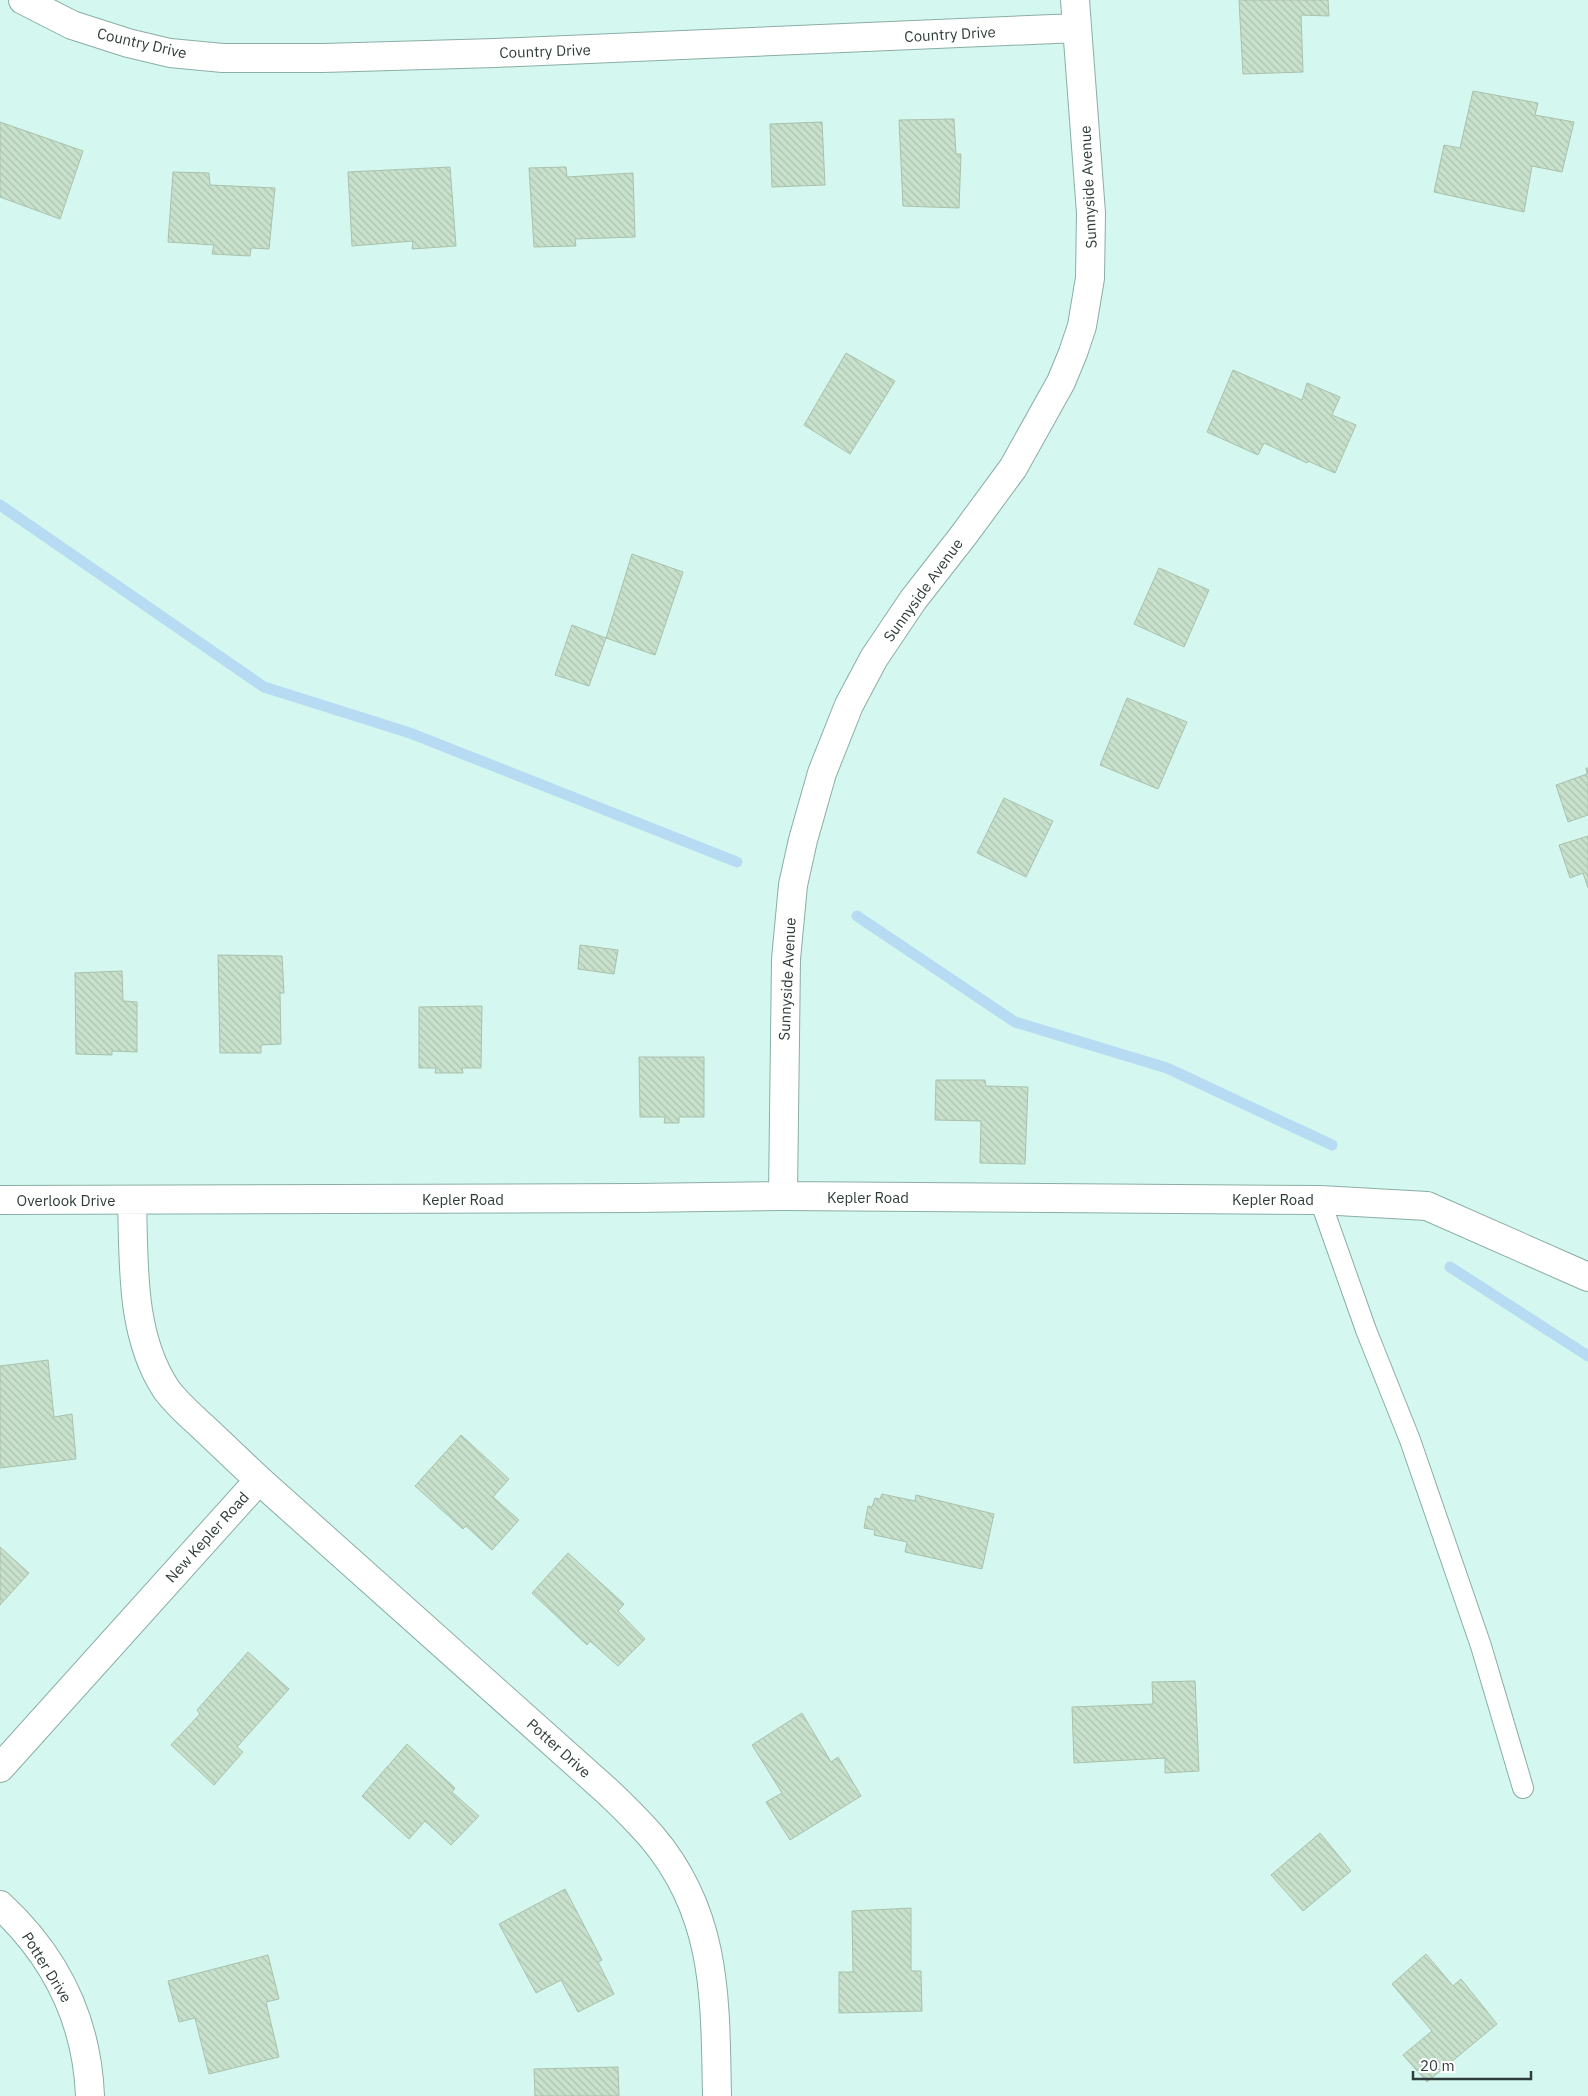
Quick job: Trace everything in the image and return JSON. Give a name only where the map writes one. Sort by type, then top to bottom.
[{"type":"street","name":"Country Drive","points":[[23,0],[72,24],[128,43],[170,53],[223,58],[323,58],[486,54],[1077,28]]},
{"type":"street","name":"Sunnyside Avenue","points":[[784,1196],[784,1011],[786,959],[794,885],[803,840],[822,773],[849,705],[874,658],[913,600],[1013,468],[1061,382],[1082,326],[1090,278],[1091,213],[1075,0]]},
{"type":"street","name":"Kepler Road","points":[[132,1200],[784,1196],[1320,1200],[1427,1206],[1588,1277]]},
{"type":"street","name":"Overlook Drive","points":[[0,1200],[132,1200]]},
{"type":"street","name":"New Kepler Road","points":[[0,1768],[258,1480],[180,1405],[167,1389],[150,1358],[142,1330],[135,1290],[132,1200]]},
{"type":"street","name":"Potter Drive","points":[[258,1480],[607,1791],[653,1838],[690,1897],[700,1922],[710,1962],[715,2006],[716,2096]]},
{"type":"street","name":"Potter Drive","points":[[0,1905],[18,1922],[38,1947],[71,2004],[85,2050],[90,2096]]},
{"type":"lane","points":[[1320,1200],[1366,1330],[1410,1440],[1478,1637],[1523,1788]]},
{"type":"building","points":[[1239,0],[1328,0],[1329,16],[1301,15],[1303,72],[1243,74]]},
{"type":"building","points":[[1473,91],[1538,103],[1535,115],[1574,122],[1562,172],[1532,166],[1524,212],[1434,192],[1444,145],[1460,148]]},
{"type":"building","points":[[954,119],[956,154],[961,154],[959,208],[903,206],[899,120]]},
{"type":"building","points":[[0,122],[83,151],[60,219],[0,197]]},
{"type":"building","points":[[822,122],[825,185],[772,187],[770,124]]},
{"type":"building","points":[[450,167],[456,246],[412,249],[413,241],[352,246],[348,172]]},
{"type":"building","points":[[566,167],[567,177],[633,173],[635,237],[575,239],[576,246],[534,247],[529,168]]},
{"type":"building","points":[[173,172],[209,173],[210,185],[275,188],[269,249],[251,248],[250,256],[212,254],[214,245],[168,242]]},
{"type":"building","points":[[846,353],[895,381],[850,454],[804,425]]},
{"type":"building","points":[[1233,370],[1302,400],[1307,383],[1340,397],[1332,415],[1356,425],[1335,473],[1308,461],[1307,463],[1264,443],[1258,455],[1207,432]]},
{"type":"building","points":[[632,554],[683,572],[655,655],[606,638]]},
{"type":"building","points":[[1159,568],[1209,590],[1184,647],[1134,624]]},
{"type":"building","points":[[572,625],[606,638],[589,686],[555,675]]},
{"type":"building","points":[[1127,698],[1187,722],[1158,789],[1100,765]]},
{"type":"building","points":[[1586,768],[1588,768],[1588,815],[1568,822],[1556,785],[1587,774]]},
{"type":"building","points":[[1004,798],[1053,821],[1026,877],[977,853]]},
{"type":"building","points":[[1588,836],[1588,888],[1583,873],[1570,878],[1559,845]]},
{"type":"building","points":[[580,945],[618,950],[614,974],[578,969]]},
{"type":"building","points":[[218,955],[282,956],[284,993],[280,993],[281,1044],[261,1045],[261,1053],[220,1053]]},
{"type":"building","points":[[122,971],[123,1001],[137,1002],[137,1052],[112,1051],[112,1055],[76,1054],[75,973]]},
{"type":"building","points":[[482,1006],[481,1068],[462,1068],[463,1073],[435,1073],[436,1068],[419,1068],[419,1007]]},
{"type":"building","points":[[639,1057],[704,1057],[704,1117],[679,1117],[679,1123],[664,1123],[665,1117],[640,1117]]},
{"type":"building","points":[[936,1080],[985,1080],[986,1086],[1028,1087],[1025,1164],[980,1163],[981,1121],[935,1120]]},
{"type":"building","points":[[48,1360],[54,1417],[72,1414],[76,1459],[0,1468],[0,1366]]},
{"type":"building","points":[[461,1435],[509,1479],[493,1497],[519,1520],[492,1550],[466,1526],[463,1529],[415,1486]]},
{"type":"building","points":[[882,1494],[915,1501],[916,1495],[994,1514],[982,1569],[905,1552],[907,1542],[874,1535],[875,1530],[864,1528],[868,1506],[872,1507],[875,1498],[880,1499]]},
{"type":"building","points":[[0,1547],[29,1573],[0,1605]]},
{"type":"building","points":[[568,1553],[624,1604],[618,1611],[645,1639],[618,1666],[590,1641],[587,1645],[532,1593]]},
{"type":"building","points":[[248,1652],[289,1689],[237,1747],[243,1752],[214,1785],[171,1745],[200,1714],[197,1710]]},
{"type":"building","points":[[1195,1681],[1199,1771],[1165,1773],[1165,1758],[1074,1763],[1072,1707],[1153,1704],[1152,1682]]},
{"type":"building","points":[[802,1713],[831,1762],[838,1757],[861,1796],[790,1840],[766,1802],[782,1793],[752,1745]]},
{"type":"building","points":[[407,1744],[455,1788],[452,1792],[479,1816],[451,1845],[425,1821],[409,1839],[362,1796]]},
{"type":"building","points":[[1320,1833],[1351,1871],[1303,1911],[1271,1875]]},
{"type":"building","points":[[565,1889],[602,1960],[598,1962],[614,1994],[578,2012],[561,1980],[536,1993],[499,1924]]},
{"type":"building","points":[[911,1908],[911,1971],[921,1971],[922,2011],[839,2013],[839,1972],[853,1972],[852,1911]]},
{"type":"building","points":[[1426,1954],[1453,1986],[1461,1979],[1497,2024],[1427,2082],[1403,2055],[1432,2031],[1392,1984]]},
{"type":"building","points":[[268,1955],[279,1999],[266,2002],[279,2057],[209,2074],[195,2018],[179,2022],[168,1981]]},
{"type":"building","points":[[618,2067],[619,2096],[535,2096],[534,2069]]},
{"type":"waterway","points":[[0,505],[264,687],[410,733],[737,862]]},
{"type":"waterway","points":[[857,916],[1015,1022],[1167,1068],[1332,1145]]},
{"type":"waterway","points":[[1450,1267],[1588,1356]]}]
